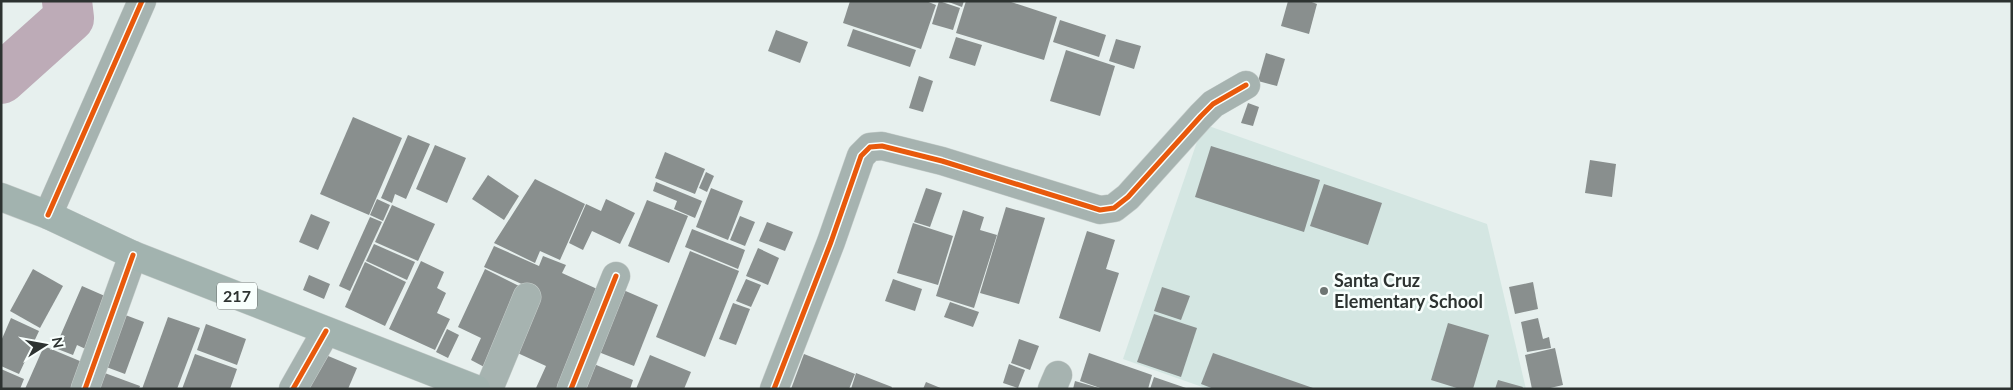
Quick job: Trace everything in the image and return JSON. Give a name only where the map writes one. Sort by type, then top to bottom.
[{"type":"main road","name":"217","points":[[1,197],[48,215],[133,255],[476,389]]},
{"type":"street","points":[[48,215],[142,1]]},
{"type":"street","points":[[774,389],[831,242],[861,156],[870,147],[882,146],[942,161],[1100,210],[1114,208],[1128,197],[1213,104],[1246,85]]},
{"type":"street","points":[[85,389],[133,255]]},
{"type":"street","points":[[572,389],[616,276]]},
{"type":"street","points":[[489,389],[527,297]]},
{"type":"street","points":[[293,389],[326,331]]},
{"type":"shaded area","name":"Santa Cruz Elementary School","points":[[1203,124],[1487,224],[1526,389],[1208,389],[1123,359]]},
{"type":"building","points":[[850,1],[926,1],[936,5],[921,49],[843,23]]},
{"type":"building","points":[[939,1],[960,8],[953,30],[932,24]]},
{"type":"building","points":[[946,1],[964,1],[962,7]]},
{"type":"building","points":[[966,1],[1008,1],[1057,17],[1044,60],[956,33]]},
{"type":"building","points":[[1288,1],[1309,1],[1317,4],[1309,34],[1281,26]]},
{"type":"building","points":[[1060,20],[1106,35],[1099,57],[1053,42]]},
{"type":"building","points":[[853,29],[916,50],[910,67],[847,46]]},
{"type":"building","points":[[776,30],[808,42],[800,63],[768,51]]},
{"type":"building","points":[[956,37],[982,45],[975,66],[949,58]]},
{"type":"building","points":[[1116,39],[1141,46],[1134,69],[1109,61]]},
{"type":"building","points":[[1066,50],[1115,66],[1100,116],[1050,101]]},
{"type":"building","points":[[1266,53],[1285,59],[1277,86],[1258,81]]},
{"type":"building","points":[[919,76],[933,81],[923,112],[909,108]]},
{"type":"building","points":[[1248,103],[1259,107],[1253,126],[1241,123]]},
{"type":"building","points":[[353,117],[402,138],[369,215],[320,194]]},
{"type":"building","points":[[408,135],[430,144],[406,199],[395,194],[392,203],[381,198]]},
{"type":"building","points":[[435,145],[466,158],[447,203],[416,189]]},
{"type":"building","points":[[1211,146],[1320,180],[1304,232],[1195,197]]},
{"type":"building","points":[[665,152],[705,169],[695,194],[655,178]]},
{"type":"building","points":[[1590,160],[1616,164],[1612,197],[1585,193]]},
{"type":"building","points":[[706,172],[714,176],[707,192],[699,188]]},
{"type":"building","points":[[488,175],[519,196],[504,220],[472,199]]},
{"type":"building","points":[[535,179],[585,204],[560,260],[540,251],[535,263],[494,243]]},
{"type":"building","points":[[656,182],[702,201],[695,218],[674,209],[677,201],[653,191]]},
{"type":"building","points":[[1324,184],[1382,203],[1368,245],[1310,226]]},
{"type":"building","points":[[711,188],[743,201],[728,240],[696,227]]},
{"type":"building","points":[[926,188],[942,193],[930,227],[914,222]]},
{"type":"building","points":[[377,199],[390,205],[383,221],[370,215]]},
{"type":"building","points":[[606,199],[635,213],[620,244],[592,231],[583,250],[569,243],[586,204],[601,211]]},
{"type":"building","points":[[647,200],[688,216],[669,263],[628,246]]},
{"type":"building","points":[[392,205],[435,224],[418,261],[375,242]]},
{"type":"building","points":[[1006,207],[1045,218],[1019,304],[980,293]]},
{"type":"building","points":[[963,210],[984,217],[980,230],[997,235],[974,308],[936,296]]},
{"type":"building","points":[[311,214],[330,222],[318,250],[299,242]]},
{"type":"building","points":[[740,216],[755,222],[745,246],[730,240]]},
{"type":"building","points":[[370,217],[382,222],[350,291],[339,286]]},
{"type":"building","points":[[767,222],[793,232],[785,251],[759,241]]},
{"type":"building","points":[[913,223],[953,236],[938,285],[897,273]]},
{"type":"building","points":[[692,229],[745,250],[738,269],[685,247]]},
{"type":"building","points":[[1087,231],[1115,240],[1106,269],[1119,273],[1100,332],[1059,318]]},
{"type":"building","points":[[374,244],[415,262],[407,280],[366,261]]},
{"type":"building","points":[[494,246],[539,266],[543,256],[566,265],[562,273],[606,293],[564,389],[536,388],[546,366],[511,350],[537,291],[484,267]]},
{"type":"building","points":[[758,248],[779,258],[768,285],[746,276]]},
{"type":"building","points":[[690,251],[739,271],[705,357],[656,337]]},
{"type":"building","points":[[421,261],[444,272],[437,288],[446,293],[437,313],[450,319],[435,350],[389,329]]},
{"type":"building","points":[[365,262],[406,282],[385,326],[345,307]]},
{"type":"building","points":[[33,269],[63,286],[40,328],[10,311]]},
{"type":"building","points":[[485,269],[525,289],[488,369],[471,360],[481,338],[458,327]]},
{"type":"building","points":[[309,275],[330,284],[324,299],[303,290]]},
{"type":"building","points":[[746,279],[761,285],[751,307],[736,301]]},
{"type":"building","points":[[893,279],[922,289],[915,311],[885,301]]},
{"type":"building","points":[[1533,282],[1538,309],[1515,314],[1509,287]]},
{"type":"building","points":[[82,286],[114,300],[92,352],[77,345],[73,355],[55,348]]},
{"type":"building","points":[[1162,287],[1190,296],[1181,320],[1154,311]]},
{"type":"building","points":[[621,289],[658,305],[634,366],[596,351]]},
{"type":"building","points":[[950,302],[979,312],[973,327],[944,317]]},
{"type":"building","points":[[733,303],[750,309],[736,345],[719,339]]},
{"type":"building","points":[[120,313],[144,322],[125,374],[101,365]]},
{"type":"building","points":[[1154,314],[1197,328],[1181,377],[1137,362]]},
{"type":"building","points":[[168,317],[200,328],[177,389],[142,389]]},
{"type":"building","points":[[11,318],[39,331],[19,374],[1,366],[1,341]]},
{"type":"building","points":[[1538,318],[1543,339],[1549,337],[1551,348],[1527,352],[1521,322]]},
{"type":"building","points":[[1448,323],[1489,335],[1473,389],[1460,389],[1431,380]]},
{"type":"building","points":[[206,324],[246,339],[237,365],[197,350]]},
{"type":"building","points":[[447,329],[459,335],[448,358],[436,352]]},
{"type":"building","points":[[1019,339],[1039,346],[1030,370],[1011,363]]},
{"type":"building","points":[[44,346],[87,364],[76,389],[25,389]]},
{"type":"building","points":[[1555,348],[1563,385],[1546,389],[1532,389],[1525,355]]},
{"type":"building","points":[[321,353],[357,368],[348,389],[306,389]]},
{"type":"building","points":[[1089,353],[1152,375],[1148,389],[1103,389],[1080,381]]},
{"type":"building","points":[[1213,353],[1313,389],[1214,389],[1201,384]]},
{"type":"building","points":[[195,354],[237,369],[230,389],[182,389]]},
{"type":"building","points":[[804,354],[855,374],[849,389],[791,389]]},
{"type":"building","points":[[650,355],[691,372],[684,389],[636,389]]},
{"type":"building","points":[[589,362],[633,380],[630,389],[578,389]]},
{"type":"building","points":[[1009,364],[1025,370],[1018,388],[1003,383]]},
{"type":"building","points":[[1,369],[24,379],[20,389],[1,389]]},
{"type":"building","points":[[102,372],[140,386],[139,389],[96,389]]},
{"type":"building","points":[[856,373],[892,387],[891,389],[851,389]]},
{"type":"building","points":[[1154,377],[1186,388],[1186,389],[1150,389]]},
{"type":"building","points":[[1498,380],[1523,387],[1522,389],[1495,389]]},
{"type":"building","points":[[1075,381],[1099,388],[1099,389],[1073,389]]},
{"type":"building","points":[[926,382],[943,389],[923,389]]},
{"type":"waterway","points":[[1,79],[69,18],[67,1]]},
{"type":"cycle path","points":[[48,215],[142,1]]},
{"type":"cycle path","points":[[774,389],[831,242],[861,156],[870,147],[882,146],[942,161],[1100,210],[1114,208],[1128,197],[1213,104],[1246,85]]},
{"type":"cycle path","points":[[85,389],[133,255]]},
{"type":"cycle path","points":[[571,389],[616,276]]},
{"type":"cycle path","points":[[293,389],[326,331]]},
{"type":"place","name":"Santa Cruz Elementary School","points":[[1324,291]]}]
